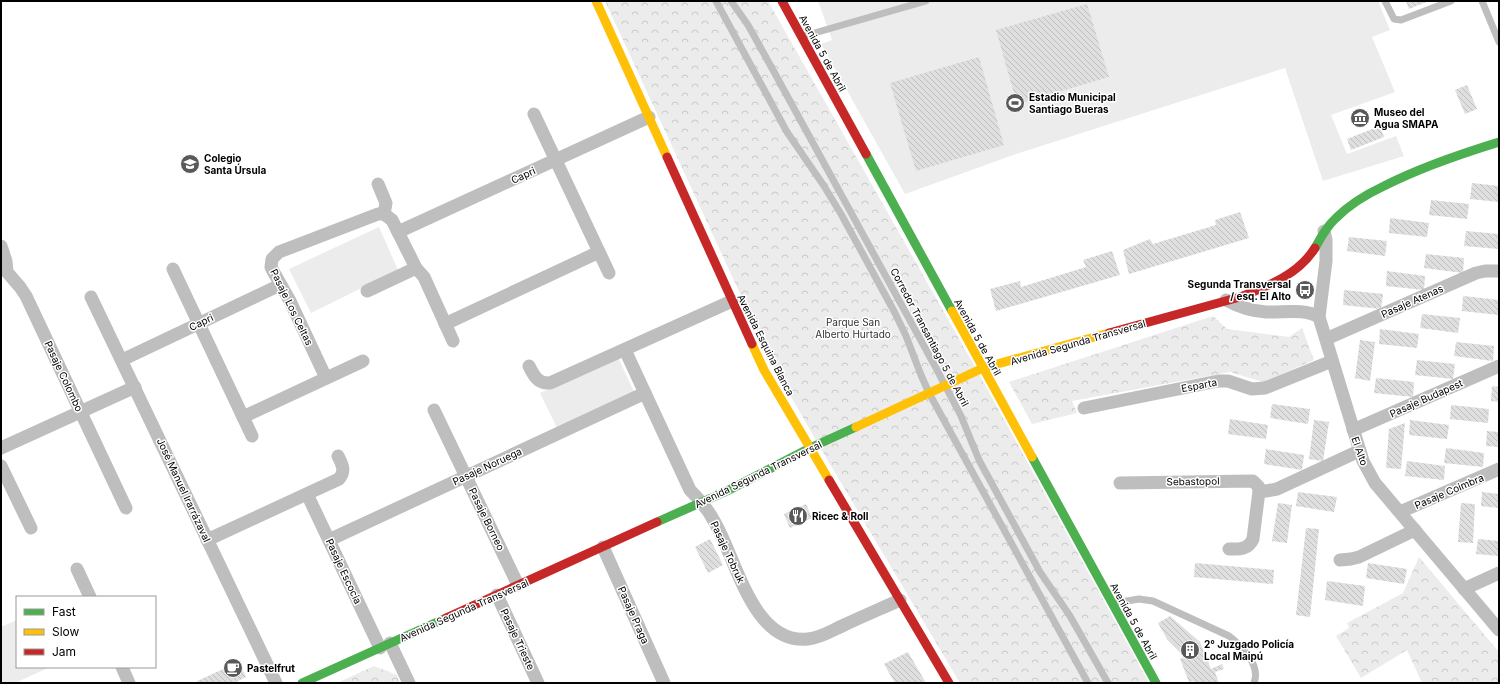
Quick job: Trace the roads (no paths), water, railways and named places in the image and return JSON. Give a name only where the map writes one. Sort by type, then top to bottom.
[{"type":"main road","name":"Avenida Esquina Blanca","points":[[596,1],[764,370],[949,683]]},
{"type":"main road","name":"Avenida 5 de Abril","points":[[782,1],[1156,683]]},
{"type":"main road","name":"Avenida Segunda Transversal","points":[[302,683],[702,502],[757,476],[810,448],[983,368],[1253,292],[1285,277],[1305,262],[1324,231],[1345,209],[1384,186],[1428,166],[1499,142]]},
{"type":"street","points":[[534,114],[609,272]]},
{"type":"street","name":"Capri","points":[[398,232],[649,117]]},
{"type":"street","points":[[378,184],[386,203],[384,214],[390,218],[416,268],[424,277],[453,341]]},
{"type":"street","name":"Pasaje Los Celtas","points":[[326,378],[290,301],[271,267],[271,263],[274,255],[278,252],[378,214],[384,214]]},
{"type":"street","name":"El Alto","points":[[1324,231],[1326,240],[1326,261],[1318,317],[1326,339],[1359,451],[1372,478],[1499,630]]},
{"type":"street","name":"Pasaje Colombo","points":[[1,246],[6,261],[4,271],[20,287],[26,296],[126,508]]},
{"type":"street","points":[[445,324],[599,252]]},
{"type":"street","points":[[367,291],[416,268]]},
{"type":"street","points":[[173,269],[252,436]]},
{"type":"street","name":"Pasaje Atenas","points":[[1326,339],[1476,273],[1485,271],[1499,271]]},
{"type":"street","name":"Capri","points":[[122,360],[280,285]]},
{"type":"street","name":"José Manuel Irarrázaval","points":[[92,297],[276,683]]},
{"type":"street","points":[[1226,300],[1237,306],[1250,310],[1265,312],[1305,312],[1313,313],[1318,317]]},
{"type":"street","points":[[529,366],[537,379],[542,382],[550,383],[732,301]]},
{"type":"street","name":"Pasaje Tobruk","points":[[625,350],[690,490],[702,502],[715,521],[750,600],[768,624],[784,635],[800,639],[816,638],[900,600]]},
{"type":"street","points":[[243,417],[363,361]]},
{"type":"street","name":"Esparta","points":[[1084,408],[1218,381],[1228,381],[1252,389],[1265,388],[1332,361]]},
{"type":"street","name":"Pasaje Budapest","points":[[1353,430],[1499,366]]},
{"type":"street","points":[[1,448],[135,387]]},
{"type":"street","name":"Pasaje Noruega","points":[[329,540],[645,393]]},
{"type":"street","name":"Pasaje Borneo","points":[[434,410],[518,585]]},
{"type":"street","points":[[1229,549],[1245,548],[1252,542],[1259,491],[1277,489],[1359,451]]},
{"type":"street","points":[[208,540],[336,481],[341,476],[343,468],[338,456]]},
{"type":"street","points":[[1,466],[30,528]]},
{"type":"street","name":"Pasaje Coimbra","points":[[1400,512],[1499,469]]},
{"type":"street","name":"Sebastopol","points":[[1120,483],[1249,480],[1256,484],[1259,491]]},
{"type":"street","name":"Pasaje Escocia","points":[[307,494],[329,540],[385,645],[409,683]]},
{"type":"street","points":[[1340,560],[1359,557],[1415,530]]},
{"type":"street","name":"Pasaje Praga","points":[[603,547],[664,683]]},
{"type":"street","points":[[77,569],[90,596]]},
{"type":"street","points":[[1464,589],[1499,573]]},
{"type":"street","name":"Pasaje Trieste","points":[[497,595],[538,683]]},
{"type":"street","points":[[122,668],[129,683]]},
{"type":"lane","name":"Corredor Transantiago 5 de Abril","points":[[716,1],[788,132],[841,214],[895,313],[929,393],[1088,683]]},
{"type":"lane","name":"Corredor Transantiago 5 de Abril","points":[[731,1],[748,26],[773,70],[945,386],[961,416],[979,460],[1040,572],[1070,616],[1108,683]]},
{"type":"lane","points":[[802,37],[926,1]]},
{"type":"lane","points":[[1385,1],[1394,19],[1400,20],[1451,1]]},
{"type":"lane","points":[[1482,1],[1499,42]]},
{"type":"lane","points":[[1113,604],[1131,599],[1153,601],[1229,636],[1238,643],[1249,657],[1256,673],[1254,683]]},
{"type":"place","name":"Estadio Municipal Santiago Bueras","points":[[1015,103]]},
{"type":"place","name":"Museo del Agua SMAPA","points":[[1360,118]]},
{"type":"place","name":"Colegio Santa Úrsula","points":[[190,164]]},
{"type":"place","name":"Segunda Transversal / esq. El Alto","points":[[1305,290]]},
{"type":"place","name":"Ricec & Roll","points":[[798,516]]},
{"type":"place","name":"2° Juzgado Policía Local Maipú","points":[[1190,650]]},
{"type":"place","name":"Pastelfrut","points":[[233,668]]},
{"type":"park label","name":"Parque San Alberto Hurtado","points":[[853,328]]}]
